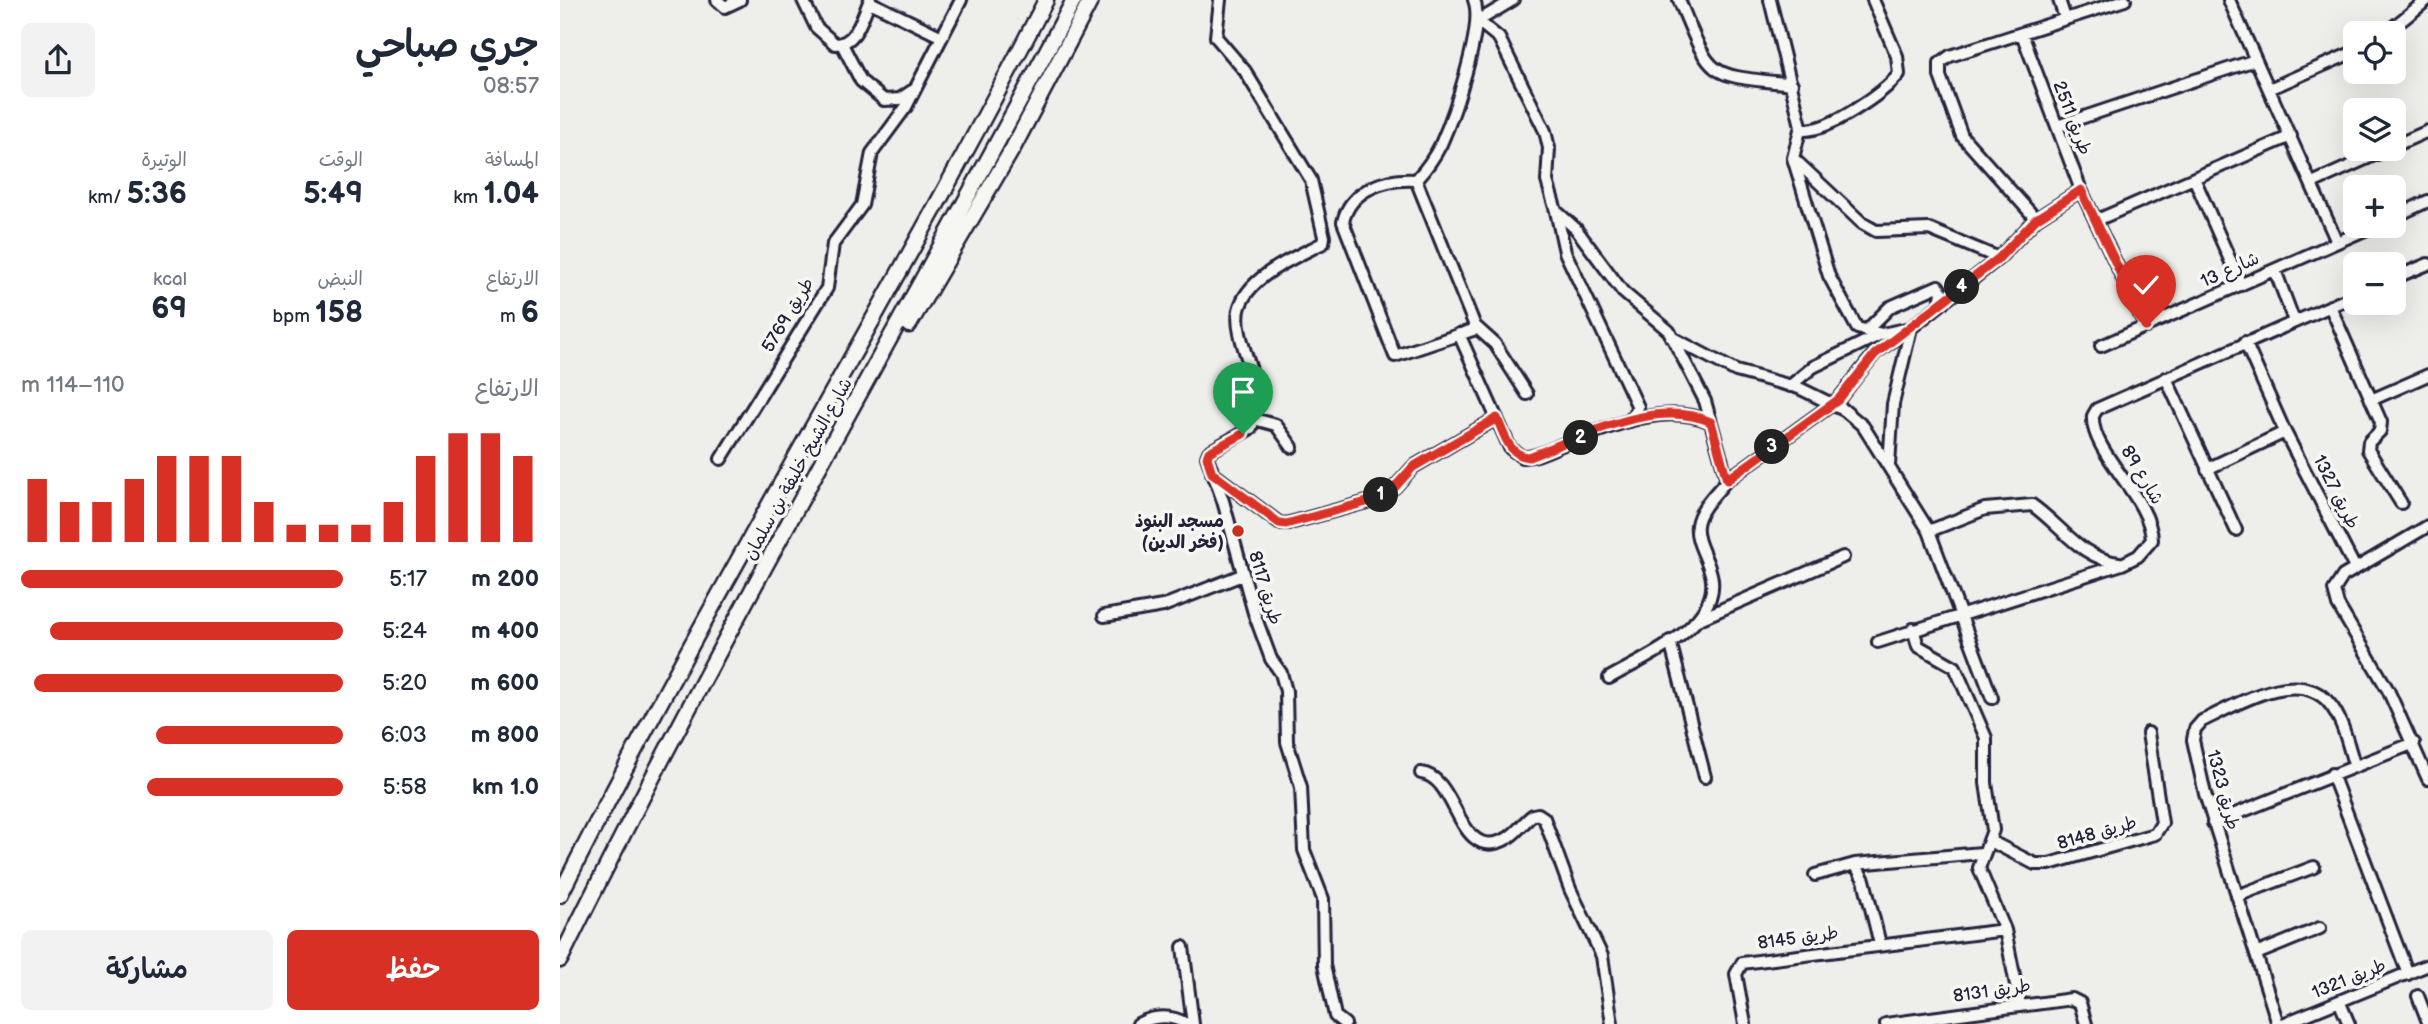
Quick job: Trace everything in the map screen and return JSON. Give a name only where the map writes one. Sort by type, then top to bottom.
[{"type":"highway","name":"شارع الشيخ خليفة بن سلمان","points":[[560,895],[668,686],[963,161],[1046,0]]},
{"type":"highway","name":"شارع الشيخ خليفة بن سلمان","points":[[560,960],[666,752],[1074,0]]},
{"type":"highway","points":[[847,420],[927,295],[1013,148],[1093,0]]},
{"type":"street","points":[[717,0],[725,7],[740,0]]},
{"type":"street","name":"طريق 5769","points":[[721,459],[827,288],[833,244],[862,205],[872,152],[915,90],[961,0]]},
{"type":"street","points":[[1220,0],[1216,37],[1245,71],[1311,180],[1323,243],[1272,269],[1262,277],[1239,308],[1239,324],[1257,393],[1254,419],[1251,428],[1209,452],[1207,457],[1212,473],[1279,523],[1286,524],[1374,500],[1395,487],[1413,467],[1497,418]]},
{"type":"street","points":[[1416,180],[1429,166],[1447,129],[1475,45],[1478,21],[1474,0]]},
{"type":"street","points":[[1478,21],[1513,0]]},
{"type":"street","points":[[1679,0],[1703,56],[1715,71],[1734,77],[1792,84]]},
{"type":"street","points":[[1770,0],[1801,126],[1793,158],[1829,276],[1857,328],[1882,334]]},
{"type":"street","points":[[1801,126],[1805,130],[1820,128],[1870,100],[1899,74],[1897,56],[1873,0]]},
{"type":"street","points":[[2059,0],[2065,18]]},
{"type":"street","points":[[2036,219],[1962,136],[1938,69],[1944,58],[2125,0]]},
{"type":"street","points":[[2229,0],[2337,242]]},
{"type":"street","points":[[804,1],[823,36],[835,44],[842,44],[853,37],[870,1],[942,37]]},
{"type":"street","points":[[2400,21],[2421,2]]},
{"type":"street","points":[[1478,21],[1499,38],[1545,131],[1549,148],[1547,181],[1565,252],[1639,407],[1630,421]]},
{"type":"street","name":"طريق 2511","points":[[2022,34],[2081,190],[2146,327]]},
{"type":"street","points":[[842,44],[861,81],[884,100],[900,99],[915,90]]},
{"type":"street","points":[[2269,89],[2343,57]]},
{"type":"street","points":[[2057,126],[2255,60]]},
{"type":"street","points":[[2406,141],[2428,131]]},
{"type":"street","points":[[2097,220],[2291,136]]},
{"type":"street","points":[[1793,158],[1862,223],[1876,231],[1929,229],[1999,258]]},
{"type":"street","points":[[2312,183],[2361,161]]},
{"type":"street","points":[[1416,180],[1396,178],[1374,185],[1346,209],[1343,222],[1395,356],[1475,326]]},
{"type":"street","points":[[2194,178],[2242,285]]},
{"type":"street","points":[[1416,180],[1475,326],[1495,344],[1527,394]]},
{"type":"street","points":[[1609,677],[1670,641],[1693,622],[1710,597],[1711,569],[1696,527],[1699,518],[1727,480],[1830,406],[1875,354],[1999,258],[2036,219],[2081,190]]},
{"type":"street","points":[[2406,211],[2428,201]]},
{"type":"street","points":[[1556,211],[1576,229],[1623,292],[1636,306],[1654,317],[1671,337],[1705,401],[1727,480]]},
{"type":"street","points":[[1323,232],[1343,222]]},
{"type":"street","name":"شارع 13","points":[[2101,346],[2346,238]]},
{"type":"street","points":[[2406,273],[2428,264]]},
{"type":"street","points":[[2275,270],[2294,321]]},
{"type":"street","points":[[1866,331],[1890,307],[1938,286],[1942,292],[1940,305]]},
{"type":"street","points":[[2236,530],[2166,378],[2343,300]]},
{"type":"street","points":[[2330,306],[2382,426],[2369,442],[2368,450],[2401,503]]},
{"type":"street","points":[[1790,386],[1813,367],[1882,334],[1911,328]]},
{"type":"street","points":[[1889,466],[1893,404],[1911,328]]},
{"type":"street","points":[[1459,334],[1510,448],[1522,457],[1529,457],[1630,421],[1678,413],[1692,414],[1711,422]]},
{"type":"street","points":[[1671,337],[1736,370],[1790,386],[1844,410],[1863,426],[1929,531],[1992,698]]},
{"type":"street","name":"طريق 1327","points":[[2245,342],[2285,432],[2355,568]]},
{"type":"street","points":[[2371,400],[2428,375]]},
{"type":"street","name":"شارع 89","points":[[1878,642],[1961,612],[2122,564],[2147,548],[2152,540],[2152,531],[2142,509],[2095,433],[2092,416],[2097,409],[2166,378]]},
{"type":"street","points":[[1254,419],[1276,425],[1292,447]]},
{"type":"street","points":[[2207,468],[2285,432]]},
{"type":"street","name":"طريق 8117","points":[[1212,473],[1223,501],[1242,575],[1262,637],[1271,659],[1281,673],[1286,691],[1287,742],[1301,787],[1304,850],[1323,899],[1324,965],[1335,1016],[1345,1024]]},
{"type":"street","points":[[1929,531],[1984,509],[2032,505],[2089,553],[2104,561],[2122,564]]},
{"type":"street","points":[[2428,526],[2355,568],[2337,582],[2335,598],[2388,690],[2428,779]]},
{"type":"street","points":[[1693,622],[1843,558]]},
{"type":"street","points":[[1104,617],[1163,606],[1242,575]]},
{"type":"street","points":[[1913,629],[1918,646],[1955,667],[1982,729],[1987,748],[1986,783],[1993,830],[1982,853],[1980,873],[2005,930],[2020,1005]]},
{"type":"street","points":[[1670,641],[1705,776]]},
{"type":"street","name":"طريق 1323","points":[[2281,1024],[2213,823],[2193,740],[2195,729],[2202,721],[2288,687],[2304,688],[2318,693],[2329,703],[2337,716],[2354,764]]},
{"type":"street","name":"طريق 8148","points":[[1990,841],[2035,864],[2049,864],[2155,834],[2162,823],[2148,733]]},
{"type":"street","points":[[2213,823],[2354,764],[2414,743]]},
{"type":"street","points":[[1421,773],[1435,778],[1471,835],[1483,844],[1492,845],[1507,839],[1533,815],[1538,814],[1545,818],[1570,889],[1602,956],[1612,1024]]},
{"type":"street","points":[[2332,774],[2408,974]]},
{"type":"street","points":[[1815,875],[1854,864],[1982,853]]},
{"type":"street","points":[[1854,864],[1864,880],[1880,944]]},
{"type":"street","points":[[2237,896],[2314,867]]},
{"type":"street","points":[[2256,954],[2320,928]]},
{"type":"street","name":"طريق 8145","points":[[1745,1024],[1736,974],[1742,963],[2005,930]]},
{"type":"street","points":[[1183,947],[1193,1024]]},
{"type":"street","name":"طريق 1321","points":[[2281,1024],[2340,1003],[2428,965]]},
{"type":"street","points":[[2418,996],[2428,1022]]},
{"type":"street","name":"طريق 8131","points":[[1886,1024],[2062,999],[2077,1000],[2086,1024]]},
{"type":"street","points":[[2340,1003],[2349,1024]]},
{"type":"street","points":[[1139,1024],[1157,1017],[1171,1017],[1187,1024]]},
{"type":"place","name":"مسجد البنوذ (فخر الدين)","points":[[1238,531]]},
{"type":"route","points":[[1243,434],[1209,452],[1207,457],[1212,473],[1279,523],[1286,524],[1374,500],[1395,487],[1413,467],[1497,418],[1510,448],[1522,457],[1529,457],[1630,421],[1678,413],[1692,414],[1711,422],[1727,480],[1810,423],[1838,400],[1875,354],[1999,258],[2036,219],[2081,190],[2146,327]]}]
